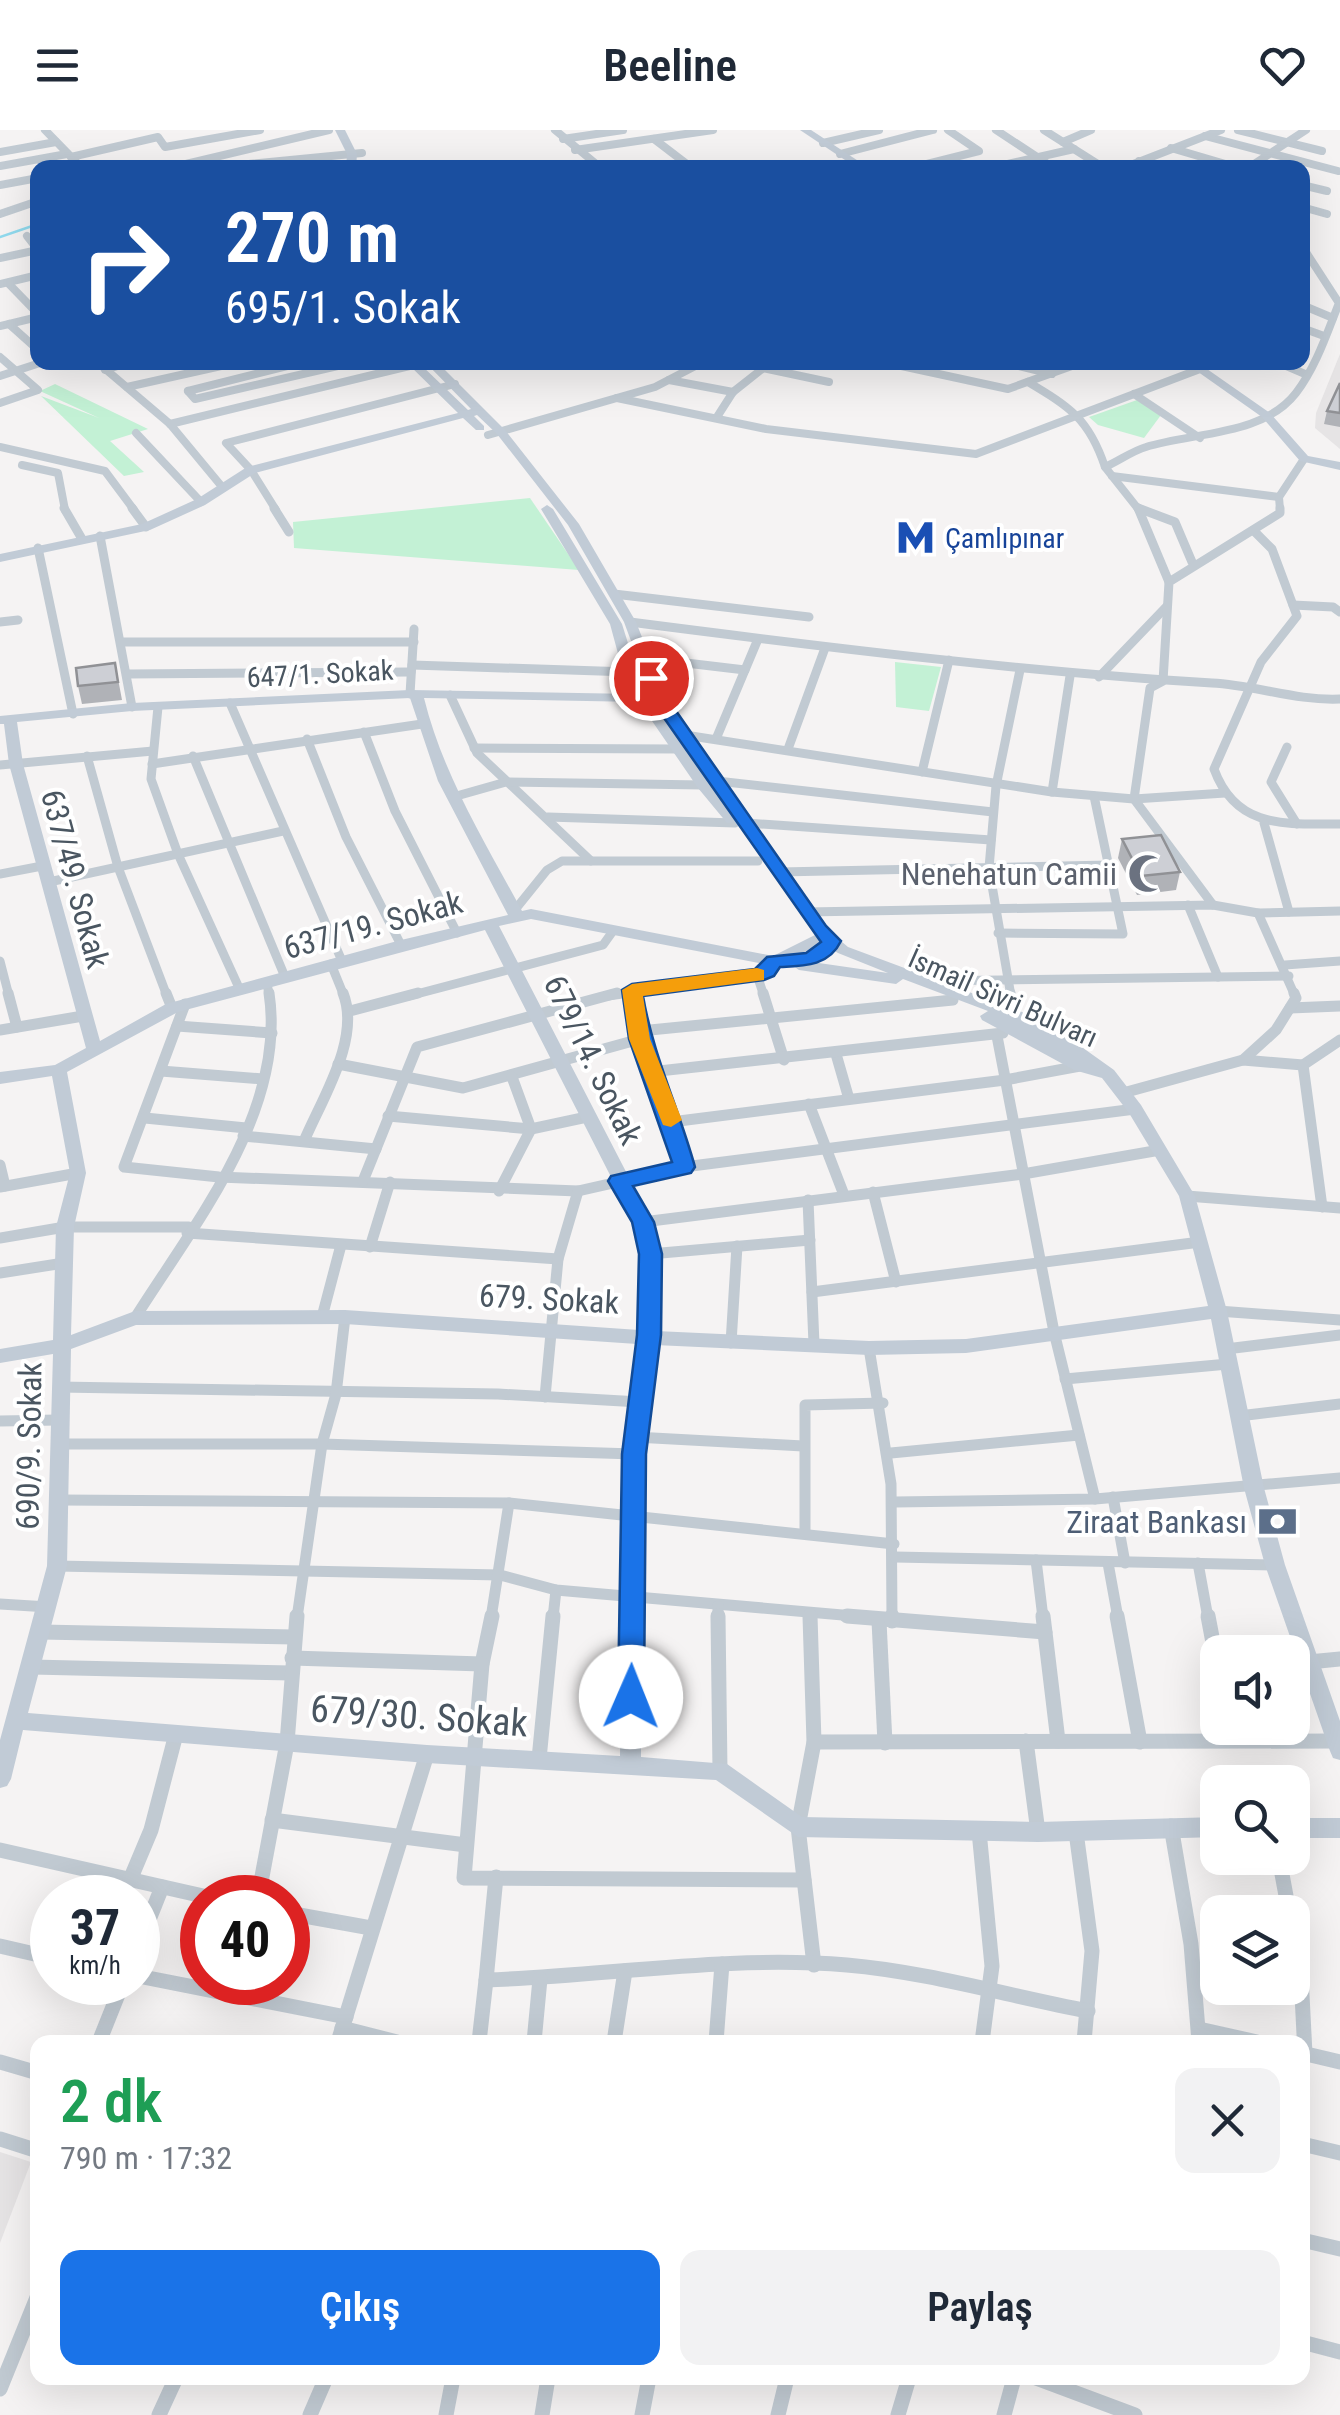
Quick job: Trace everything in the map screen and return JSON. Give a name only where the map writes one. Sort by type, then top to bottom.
[{"type":"street","points":[[45,130],[74,160]]},
{"type":"street","points":[[133,130],[144,140]]},
{"type":"street","points":[[190,130],[202,141]]},
{"type":"street","points":[[165,147],[260,130]]},
{"type":"street","points":[[279,130],[290,139]]},
{"type":"street","points":[[203,160],[329,130]]},
{"type":"street","points":[[340,130],[357,154]]},
{"type":"street","points":[[354,130],[359,160]]},
{"type":"street","points":[[555,130],[589,160]]},
{"type":"street","points":[[563,138],[624,130]]},
{"type":"street","points":[[575,150],[713,130]]},
{"type":"street","points":[[805,130],[850,160]]},
{"type":"street","points":[[823,142],[879,130]]},
{"type":"street","points":[[904,130],[912,135]]},
{"type":"street","points":[[840,154],[932,130]]},
{"type":"street","points":[[948,130],[991,160]]},
{"type":"street","points":[[996,130],[1042,160]]},
{"type":"street","points":[[1044,130],[1092,160]]},
{"type":"street","points":[[1063,142],[1091,130]]},
{"type":"street","points":[[1139,160],[1221,130]]},
{"type":"street","points":[[1238,130],[1322,151]]},
{"type":"street","points":[[1262,160],[1306,130]]},
{"type":"street","points":[[1205,136],[1295,160]]},
{"type":"street","points":[[38,160],[158,137],[177,160]]},
{"type":"street","points":[[654,139],[682,160]]},
{"type":"street","points":[[0,152],[56,142]]},
{"type":"street","points":[[1027,160],[1074,148]]},
{"type":"street","points":[[1170,148],[1211,160]]},
{"type":"street","points":[[944,160],[980,151]]},
{"type":"street","points":[[293,160],[357,154]]},
{"type":"street","points":[[354,160],[357,154]]},
{"type":"street","points":[[0,166],[30,161]]},
{"type":"street","points":[[1310,164],[1338,171]]},
{"type":"street","points":[[0,185],[30,179]]},
{"type":"street","points":[[1310,187],[1328,192]]},
{"type":"street","points":[[0,214],[30,204]]},
{"type":"street","points":[[1310,209],[1327,214]]},
{"type":"street","points":[[27,236],[30,240]]},
{"type":"street","points":[[0,258],[30,252]]},
{"type":"street","points":[[1310,263],[1339,303],[1310,364]]},
{"type":"street","points":[[4,283],[30,278]]},
{"type":"street","points":[[4,283],[30,308]]},
{"type":"street","points":[[1310,308],[1333,318]]},
{"type":"street","points":[[4,325],[30,318]]},
{"type":"street","points":[[4,325],[30,344]]},
{"type":"street","points":[[1310,331],[1324,336]]},
{"type":"street","points":[[0,357],[38,390],[0,404]]},
{"type":"street","points":[[0,376],[30,366]]},
{"type":"street","points":[[105,370],[170,424],[223,488]]},
{"type":"street","points":[[127,386],[202,370]]},
{"type":"street","points":[[271,370],[188,391],[195,399],[320,370]]},
{"type":"street","points":[[170,424],[391,370]]},
{"type":"street","name":"İsmail Sivri Bulvarı","points":[[425,370],[439,388],[494,434],[607,596],[630,622],[659,698],[682,742],[780,872],[825,944],[926,982],[1078,1050],[1108,1074],[1135,1109],[1187,1196],[1218,1310],[1254,1488],[1300,1635]]},
{"type":"street","name":"İsmail Sivri Bulvarı","points":[[432,370],[455,384],[472,413]]},
{"type":"street","points":[[494,434],[617,398],[689,370]]},
{"type":"street","points":[[717,417],[733,392],[761,370]]},
{"type":"street","points":[[786,370],[830,382]]},
{"type":"street","points":[[920,370],[1008,389],[1062,370]]},
{"type":"street","points":[[1045,370],[1052,374]]},
{"type":"street","points":[[617,398],[825,438],[976,454],[1188,370]]},
{"type":"street","points":[[1206,370],[1266,415],[1304,459],[1340,466]]},
{"type":"street","points":[[1296,370],[1305,374]]},
{"type":"street","points":[[1105,467],[1143,448],[1200,438],[1266,415],[1295,396],[1307,370]]},
{"type":"street","points":[[669,380],[733,392]]},
{"type":"street","points":[[1028,382],[1081,414],[1097,440],[1105,467],[1138,508],[1169,582],[1163,681]]},
{"type":"street","points":[[290,532],[251,470],[226,443],[455,384]]},
{"type":"street","points":[[1134,394],[1200,438]]},
{"type":"street","points":[[192,404],[199,417]]},
{"type":"street","points":[[0,558],[146,527],[201,502],[251,470],[472,413]]},
{"type":"street","points":[[136,433],[201,502]]},
{"type":"street","points":[[0,447],[104,471],[146,527]]},
{"type":"street","points":[[1169,582],[1192,562],[1254,532],[1280,513],[1279,497],[1304,459]]},
{"type":"street","points":[[22,465],[58,472],[62,506],[82,539]]},
{"type":"street","points":[[1112,476],[1279,497]]},
{"type":"street","points":[[1138,508],[1174,522],[1192,562]]},
{"type":"street","points":[[1254,532],[1272,550],[1297,616],[1261,662],[1214,769],[1225,794],[1264,824],[1289,912]]},
{"type":"street","points":[[100,536],[132,708]]},
{"type":"street","points":[[38,548],[73,714]]},
{"type":"street","points":[[607,596],[809,617]]},
{"type":"street","name":"İsmail Sivri Bulvarı","points":[[607,596],[630,672],[643,698],[682,742]]},
{"type":"street","points":[[1293,605],[1340,612]]},
{"type":"street","points":[[1098,677],[1167,606]]},
{"type":"street","points":[[0,622],[18,620]]},
{"type":"street","points":[[630,622],[1070,676],[1251,686],[1312,701],[1340,699]]},
{"type":"street","points":[[414,630],[413,694],[422,724],[454,797],[516,914],[551,866],[590,860],[758,862]]},
{"type":"street","points":[[716,740],[758,639]]},
{"type":"street","points":[[121,642],[414,642]]},
{"type":"street","points":[[788,750],[825,648]]},
{"type":"street","points":[[644,658],[745,670]]},
{"type":"street","points":[[922,772],[948,660]]},
{"type":"street","points":[[128,674],[412,669],[630,672]]},
{"type":"street","points":[[650,1072],[997,1036],[1014,1021],[989,868],[996,786],[1020,670]]},
{"type":"street","points":[[1052,792],[1070,676]]},
{"type":"street","points":[[1163,681],[1150,688],[1134,799],[1213,905]]},
{"type":"street","name":"647/1. Sokak","points":[[5,720],[158,706],[413,694],[643,698]]},
{"type":"street","points":[[450,694],[474,748],[590,860]]},
{"type":"street","points":[[230,703],[336,963],[350,1011],[338,1064],[305,1139]]},
{"type":"street","points":[[158,706],[151,779],[178,854],[240,990]]},
{"type":"street","name":"637/49. Sokak","points":[[5,720],[8,764],[49,882],[94,1052]]},
{"type":"street","points":[[152,764],[422,724]]},
{"type":"street","points":[[364,732],[395,811],[457,933]]},
{"type":"street","points":[[307,739],[346,837],[401,944]]},
{"type":"street","points":[[474,748],[716,740],[1052,792],[1134,799],[1225,794]]},
{"type":"street","points":[[1287,747],[1271,782],[1297,824]]},
{"type":"street","points":[[8,764],[153,750]]},
{"type":"street","points":[[87,756],[118,867],[178,1006],[176,1026],[124,1167],[219,1177],[390,1182],[499,1191],[578,1191],[684,1167],[1014,1128],[1135,1109]]},
{"type":"street","points":[[194,756],[285,977]]},
{"type":"street","points":[[454,797],[506,782],[710,783],[993,812]]},
{"type":"street","points":[[998,933],[1123,934],[1094,796]]},
{"type":"street","points":[[548,817],[740,823],[991,840]]},
{"type":"street","name":"İsmail Sivri Bulvarı","points":[[740,823],[758,862],[825,944],[896,979],[1014,1021],[1080,1066],[1108,1074]]},
{"type":"street","points":[[1264,824],[1339,826]]},
{"type":"street","points":[[49,882],[284,831]]},
{"type":"street","points":[[780,872],[1108,865]]},
{"type":"street","points":[[0,874],[42,866]]},
{"type":"street","points":[[807,912],[1213,905],[1258,912],[1340,911]]},
{"type":"street","points":[[1188,906],[1218,977]]},
{"type":"street","points":[[1243,1060],[1276,1030],[1296,998],[1258,912]]},
{"type":"street","name":"637/19. Sokak","points":[[0,1078],[59,1070],[178,1006],[516,914],[774,961],[810,959],[825,944]]},
{"type":"street","name":"679/14. Sokak","points":[[489,922],[643,1222],[650,1254],[649,1335],[634,1446],[630,1763]]},
{"type":"street","points":[[350,1011],[603,945],[613,930]]},
{"type":"street","points":[[363,1181],[416,1047],[632,990],[757,975],[766,972],[774,961],[896,979]]},
{"type":"street","points":[[926,982],[1218,977],[1287,971],[1340,961]]},
{"type":"street","points":[[0,962],[17,1027]]},
{"type":"street","points":[[757,975],[784,1060]]},
{"type":"street","points":[[135,1318],[244,1132],[263,1080],[272,1033],[268,982]]},
{"type":"street","points":[[632,990],[650,1072],[672,1122],[684,1167]]},
{"type":"street","points":[[338,1064],[463,1088],[512,1077],[640,1035],[770,1017],[953,1000]]},
{"type":"street","points":[[1290,1008],[1340,1006]]},
{"type":"street","points":[[0,1030],[83,1016]]},
{"type":"street","points":[[176,1026],[272,1033]]},
{"type":"street","points":[[997,1036],[1054,1332],[1095,1499]]},
{"type":"street","points":[[1123,1093],[1243,1060],[1304,1065],[1340,1040]]},
{"type":"street","points":[[836,1054],[849,1098]]},
{"type":"street","points":[[1304,1065],[1322,1207]]},
{"type":"street","points":[[672,1122],[1006,1080],[1080,1066]]},
{"type":"street","points":[[0,1166],[2,1187],[78,1172],[59,1070]]},
{"type":"street","points":[[161,1070],[263,1080]]},
{"type":"street","points":[[499,1191],[531,1129],[512,1077]]},
{"type":"street","points":[[809,1104],[844,1195]]},
{"type":"street","points":[[388,1116],[531,1129],[587,1117]]},
{"type":"street","points":[[145,1118],[376,1149]]},
{"type":"street","points":[[643,1222],[1023,1174],[1160,1150]]},
{"type":"street","name":"690/9. Sokak","points":[[0,1779],[57,1566],[65,1227],[78,1172]]},
{"type":"street","points":[[370,1247],[390,1182]]},
{"type":"street","points":[[545,1397],[558,1259],[578,1191]]},
{"type":"street","points":[[873,1192],[896,1282]]},
{"type":"street","points":[[1187,1196],[1340,1208]]},
{"type":"street","points":[[808,1200],[814,1344]]},
{"type":"street","points":[[0,1238],[65,1227],[188,1230],[558,1259]]},
{"type":"street","points":[[650,1254],[810,1240]]},
{"type":"street","points":[[812,1292],[1200,1242]]},
{"type":"street","points":[[322,1317],[341,1245]]},
{"type":"street","points":[[731,1343],[738,1246]]},
{"type":"street","points":[[0,1273],[64,1264]]},
{"type":"street","points":[[1218,1310],[1340,1320]]},
{"type":"street","name":"679. Sokak","points":[[0,1356],[60,1346],[135,1318],[345,1317],[731,1343],[869,1348],[966,1346],[1218,1310]]},
{"type":"street","points":[[262,1875],[287,1743],[294,1638],[322,1444],[336,1394],[345,1317]]},
{"type":"street","points":[[1065,1379],[1227,1356],[1340,1334]]},
{"type":"street","points":[[869,1348],[883,1403],[895,1502],[895,1550],[886,1621],[885,1742]]},
{"type":"street","points":[[59,1387],[640,1402]]},
{"type":"street","points":[[805,1533],[805,1405],[883,1403]]},
{"type":"street","points":[[1239,1416],[1340,1404]]},
{"type":"street","points":[[0,1421],[58,1420]]},
{"type":"street","points":[[891,1454],[1079,1436]]},
{"type":"street","points":[[58,1444],[803,1446]]},
{"type":"street","points":[[895,1502],[1095,1499],[1340,1478]]},
{"type":"street","points":[[1113,1498],[1126,1563]]},
{"type":"street","points":[[60,1500],[509,1503],[805,1533],[895,1550],[1108,1563],[1275,1565]]},
{"type":"street","points":[[509,1503],[500,1575],[482,1664],[464,1878],[804,1880]]},
{"type":"street","points":[[1036,1560],[1058,1740]]},
{"type":"street","points":[[1198,1562],[1212,1635]]},
{"type":"street","points":[[1108,1563],[1140,1742]]},
{"type":"street","points":[[57,1566],[500,1575],[556,1590],[632,1598],[1045,1632]]},
{"type":"street","points":[[539,1759],[556,1590]]},
{"type":"street","points":[[0,1604],[48,1606]]},
{"type":"street","points":[[718,1606],[720,1771],[798,1827],[1076,1832],[1200,1827]]},
{"type":"street","points":[[810,1612],[814,1742],[798,1827],[814,1965]]},
{"type":"street","points":[[41,1632],[294,1638]]},
{"type":"street","points":[[1310,1662],[1340,1659]]},
{"type":"street","points":[[32,1668],[482,1664]]},
{"type":"street","name":"İsmail Sivri Bulvarı","points":[[1310,1665],[1338,1746]]},
{"type":"street","name":"679/30. Sokak","points":[[18,1721],[427,1754],[720,1771]]},
{"type":"street","points":[[132,1875],[151,1830],[176,1734]]},
{"type":"street","points":[[814,1742],[1140,1742],[1200,1737]]},
{"type":"street","points":[[1026,1741],[1038,1832]]},
{"type":"street","points":[[1310,1743],[1338,1746]]},
{"type":"street","points":[[342,2029],[427,1754]]},
{"type":"street","points":[[272,1820],[466,1845]]},
{"type":"street","points":[[1171,1826],[1191,1944],[1199,2035]]},
{"type":"street","points":[[1310,1828],[1340,1828]]},
{"type":"street","points":[[978,1832],[991,1932],[983,2035]]},
{"type":"street","points":[[1076,1832],[1090,1918],[1085,2035]]},
{"type":"street","points":[[0,1850],[108,1875]]},
{"type":"street","points":[[479,2035],[496,1877]]},
{"type":"street","points":[[160,1892],[162,1887],[180,1891]]},
{"type":"street","points":[[310,1917],[371,1928]]},
{"type":"street","points":[[0,1946],[30,1953]]},
{"type":"street","points":[[486,1980],[722,1964],[814,1965],[902,1972],[1088,2011]]},
{"type":"street","points":[[717,2035],[722,1964]]},
{"type":"street","points":[[615,2035],[625,1971]]},
{"type":"street","points":[[535,2035],[540,1979]]},
{"type":"street","points":[[160,1982],[367,2035]]},
{"type":"street","points":[[102,2035],[114,2005]]},
{"type":"street","points":[[1304,2005],[1304,2035]]},
{"type":"street","points":[[1310,2054],[1340,2062]]},
{"type":"street","points":[[0,2062],[30,2070]]},
{"type":"street","points":[[0,2139],[30,2148]]},
{"type":"street","points":[[1310,2146],[1340,2153]]},
{"type":"street","points":[[1310,2242],[1340,2249]]},
{"type":"street","points":[[0,2388],[30,2315]]},
{"type":"street","points":[[1310,2344],[1340,2352]]},
{"type":"street","points":[[158,2415],[173,2385]]},
{"type":"street","points":[[310,2415],[323,2385]]},
{"type":"street","points":[[446,2415],[452,2385]]},
{"type":"street","points":[[542,2415],[547,2385]]},
{"type":"street","points":[[642,2415],[648,2385]]},
{"type":"street","points":[[778,2415],[786,2385]]},
{"type":"street","points":[[898,2415],[907,2385]]},
{"type":"street","points":[[1004,2415],[1012,2385]]},
{"type":"street","points":[[1050,2385],[1099,2409],[1135,2415]]},
{"type":"shaded area","points":[[1340,354],[1340,449],[1315,428],[1316,413]]},
{"type":"shaded area","points":[[0,2152],[30,2165],[0,2243]]},
{"type":"green space","points":[[55,384],[148,429],[110,441],[144,472],[124,476],[41,396],[99,418],[40,391]]},
{"type":"green space","points":[[1137,400],[1161,415],[1144,438],[1098,425],[1089,417]]},
{"type":"green space","points":[[530,498],[579,570],[294,548],[293,522]]},
{"type":"green space","points":[[895,662],[941,667],[929,711],[896,707]]},
{"type":"building","points":[[1340,383],[1340,413],[1327,411]]},
{"type":"building","points":[[115,663],[118,682],[78,686],[76,668]]},
{"type":"building","points":[[1161,835],[1180,872],[1141,876],[1122,839]]},
{"type":"waterway","points":[[0,237],[30,227]]},
{"type":"slow traffic","points":[[671,1120],[640,1039],[632,990],[757,975]]},
{"type":"place","name":"Çamlıpınar","points":[[915,538]]},
{"type":"place","name":"Nenehatun Camii","points":[[1147,874]]},
{"type":"place","name":"Ziraat Bankası","points":[[1277,1522]]},
{"type":"route","points":[[631,1697],[634,1454],[649,1335],[650,1254],[643,1222],[619,1181],[684,1167],[672,1122],[640,1039],[632,990],[757,975],[766,972],[774,961],[810,959],[827,950],[831,941],[819,930],[659,698],[651,678]]}]
